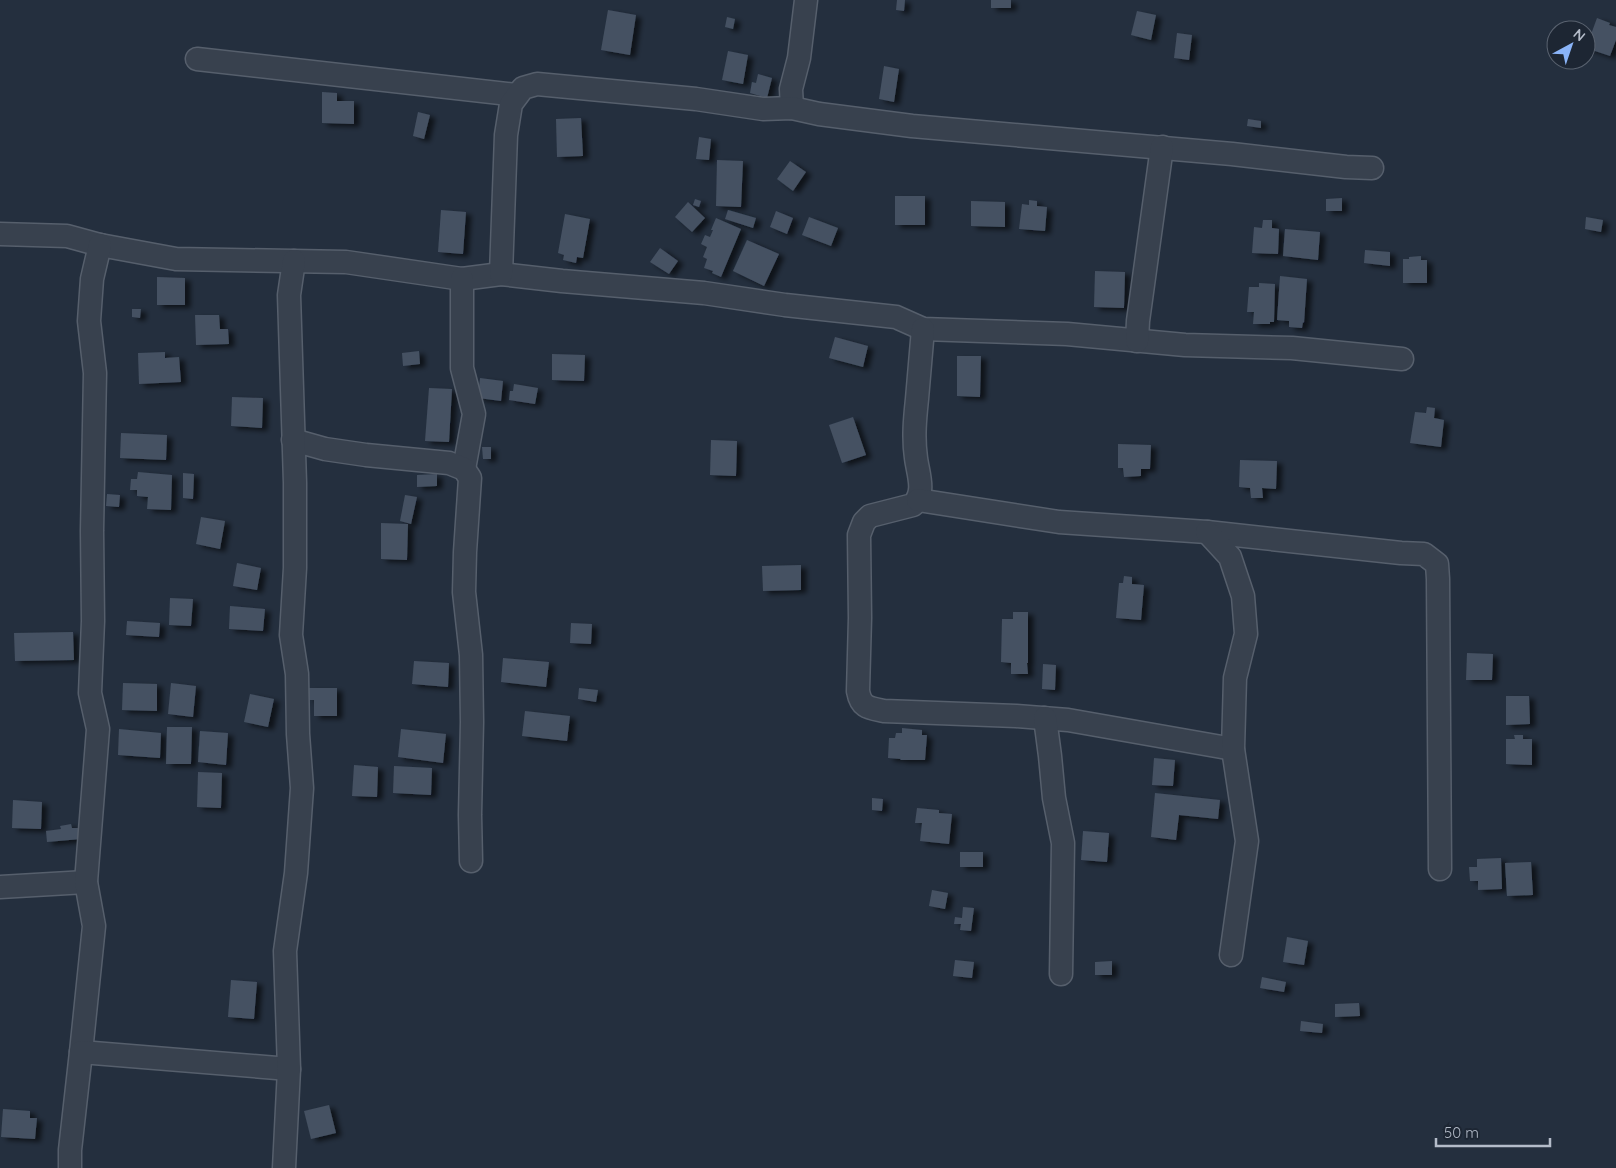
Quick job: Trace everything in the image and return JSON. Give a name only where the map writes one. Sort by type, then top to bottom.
[{"type":"street","points":[[792,108],[791,89],[799,58],[806,0]]},
{"type":"street","points":[[198,59],[517,95]]},
{"type":"street","points":[[501,274],[506,135],[512,104],[517,95],[523,88],[537,84],[696,99],[763,109],[792,108],[819,114],[912,126],[1162,147],[1346,167],[1372,168]]},
{"type":"street","points":[[1137,341],[1138,321],[1162,147]]},
{"type":"street","points":[[0,234],[67,236],[100,245],[176,259],[346,262],[462,280],[501,274],[704,293],[794,306],[896,317],[923,329],[1067,334],[1186,345],[1292,348],[1402,359]]},
{"type":"street","points":[[70,1168],[70,1150],[94,926],[86,882],[98,729],[90,693],[93,621],[92,531],[96,373],[89,321],[92,279],[100,245]]},
{"type":"street","points":[[284,1168],[289,1068],[285,951],[296,873],[302,788],[298,734],[297,674],[291,635],[295,568],[289,295],[294,261]]},
{"type":"street","points":[[462,280],[462,368],[474,414],[464,469]]},
{"type":"street","points":[[923,329],[914,426],[915,455],[921,493],[913,505],[870,516],[864,522],[859,535],[859,699],[868,708],[884,711],[1068,720],[1233,749]]},
{"type":"street","points":[[293,440],[366,455],[449,463],[464,469],[470,478],[464,552],[464,592],[471,655],[471,861]]},
{"type":"street","points":[[918,500],[1059,522],[1207,532],[1424,554],[1437,564],[1438,579],[1440,869]]},
{"type":"street","points":[[1207,532],[1230,557],[1243,596],[1246,634],[1235,678],[1233,749],[1247,841],[1231,954]]},
{"type":"street","points":[[1044,718],[1054,798],[1063,843],[1061,974]]},
{"type":"street","points":[[0,887],[86,882]]},
{"type":"street","points":[[81,1052],[289,1068]]},
{"type":"building","points":[[897,0],[905,0],[904,11],[896,10]]},
{"type":"building","points":[[991,0],[1011,0],[1011,8],[991,8]]},
{"type":"building","points":[[608,10],[636,15],[630,55],[601,50]]},
{"type":"building","points":[[1137,11],[1156,15],[1151,40],[1131,35]]},
{"type":"building","points":[[727,17],[735,19],[733,29],[725,27]]},
{"type":"building","points":[[1597,18],[1616,27],[1616,40],[1610,56],[1596,51]]},
{"type":"building","points":[[1177,33],[1192,35],[1189,60],[1174,58]]},
{"type":"building","points":[[728,51],[748,55],[743,84],[722,80]]},
{"type":"building","points":[[884,66],[899,69],[894,102],[879,99]]},
{"type":"building","points":[[758,74],[772,78],[767,98],[750,93],[752,82],[756,83]]},
{"type":"building","points":[[322,92],[337,93],[337,101],[354,101],[354,124],[322,123]]},
{"type":"building","points":[[418,112],[430,115],[424,139],[413,136]]},
{"type":"building","points":[[581,118],[583,156],[557,157],[556,119]]},
{"type":"building","points":[[1248,119],[1261,121],[1261,128],[1247,126]]},
{"type":"building","points":[[699,137],[711,139],[709,160],[696,159]]},
{"type":"building","points":[[717,160],[743,161],[741,207],[716,206]]},
{"type":"building","points":[[790,161],[806,172],[793,191],[777,179]]},
{"type":"building","points":[[895,196],[925,196],[925,225],[895,225]]},
{"type":"building","points":[[1342,198],[1342,211],[1326,211],[1326,199]]},
{"type":"building","points":[[695,199],[701,201],[699,207],[693,205]]},
{"type":"building","points":[[1029,200],[1037,201],[1037,206],[1047,207],[1045,231],[1019,229],[1022,204],[1029,205]]},
{"type":"building","points":[[971,201],[1005,202],[1005,227],[971,226]]},
{"type":"building","points":[[688,202],[705,218],[692,232],[675,217]]},
{"type":"building","points":[[441,210],[466,212],[463,254],[438,252]]},
{"type":"building","points":[[728,210],[756,218],[753,228],[725,219]]},
{"type":"building","points":[[776,211],[793,218],[787,234],[770,227]]},
{"type":"building","points":[[565,214],[590,219],[583,258],[577,257],[576,263],[563,260],[564,255],[558,253]]},
{"type":"building","points":[[809,217],[838,228],[831,246],[802,235]]},
{"type":"building","points":[[1586,217],[1603,220],[1601,232],[1585,229]]},
{"type":"building","points":[[716,218],[741,229],[721,277],[712,273],[713,271],[704,268],[707,259],[703,257],[707,247],[701,244],[705,235],[710,237]]},
{"type":"building","points":[[1263,220],[1272,220],[1272,228],[1279,229],[1278,254],[1252,253],[1254,227],[1262,228]]},
{"type":"building","points":[[1285,229],[1320,232],[1318,260],[1283,256]]},
{"type":"building","points":[[747,240],[779,254],[764,286],[733,271]]},
{"type":"building","points":[[660,248],[678,261],[669,274],[650,262]]},
{"type":"building","points":[[1365,250],[1390,252],[1390,266],[1364,263]]},
{"type":"building","points":[[1421,256],[1421,260],[1427,260],[1427,283],[1403,283],[1403,259]]},
{"type":"building","points":[[1095,271],[1125,272],[1124,308],[1094,307]]},
{"type":"building","points":[[1280,276],[1307,279],[1302,328],[1289,327],[1289,321],[1277,320]]},
{"type":"building","points":[[157,277],[185,278],[185,305],[157,305]]},
{"type":"building","points":[[1259,283],[1275,284],[1274,322],[1270,322],[1270,324],[1253,324],[1254,312],[1247,312],[1249,287],[1259,287]]},
{"type":"building","points":[[132,309],[141,309],[140,318],[132,317]]},
{"type":"building","points":[[195,315],[219,315],[220,329],[228,329],[229,344],[196,345]]},
{"type":"building","points":[[835,337],[868,346],[863,367],[829,358]]},
{"type":"building","points":[[419,351],[420,364],[403,366],[402,353]]},
{"type":"building","points":[[165,352],[165,358],[179,357],[181,382],[139,384],[138,353]]},
{"type":"building","points":[[552,354],[585,355],[584,381],[552,380]]},
{"type":"building","points":[[957,356],[981,356],[980,397],[957,396]]},
{"type":"building","points":[[480,378],[503,381],[501,401],[478,398]]},
{"type":"building","points":[[514,384],[538,388],[535,404],[509,400],[510,391],[513,391]]},
{"type":"building","points":[[429,388],[452,389],[449,442],[425,441]]},
{"type":"building","points":[[232,397],[263,398],[262,428],[231,426]]},
{"type":"building","points":[[1427,407],[1435,408],[1434,418],[1444,420],[1441,447],[1410,443],[1415,412],[1426,413]]},
{"type":"building","points":[[853,417],[866,455],[842,463],[829,425]]},
{"type":"building","points":[[121,433],[167,435],[166,460],[120,458]]},
{"type":"building","points":[[711,440],[737,441],[736,476],[710,475]]},
{"type":"building","points":[[1118,444],[1151,445],[1150,469],[1141,469],[1141,476],[1124,477],[1123,468],[1118,468]]},
{"type":"building","points":[[482,447],[491,447],[491,459],[483,459]]},
{"type":"building","points":[[1240,460],[1277,461],[1276,489],[1262,488],[1263,498],[1251,498],[1250,488],[1239,487]]},
{"type":"building","points":[[138,472],[172,475],[171,510],[147,509],[148,497],[137,496],[137,490],[130,490],[131,479],[137,479]]},
{"type":"building","points":[[183,473],[194,474],[193,499],[183,498]]},
{"type":"building","points":[[437,474],[437,486],[417,487],[417,475]]},
{"type":"building","points":[[107,494],[120,495],[119,507],[106,506]]},
{"type":"building","points":[[405,495],[417,497],[411,524],[400,521]]},
{"type":"building","points":[[201,517],[225,521],[220,549],[196,544]]},
{"type":"building","points":[[381,523],[408,524],[407,560],[381,559]]},
{"type":"building","points":[[237,563],[261,568],[257,590],[233,586]]},
{"type":"building","points":[[801,565],[801,590],[763,591],[762,566]]},
{"type":"building","points":[[1124,576],[1132,577],[1132,584],[1144,585],[1141,620],[1116,618],[1119,583],[1123,583]]},
{"type":"building","points":[[170,598],[193,599],[191,626],[169,625]]},
{"type":"building","points":[[230,606],[265,609],[263,631],[229,629]]},
{"type":"building","points":[[1013,612],[1028,612],[1028,674],[1011,674],[1011,663],[1001,662],[1002,619],[1013,619]]},
{"type":"building","points":[[127,621],[160,623],[159,637],[126,635]]},
{"type":"building","points":[[571,623],[592,624],[591,644],[570,643]]},
{"type":"building","points":[[73,632],[74,660],[15,661],[14,633]]},
{"type":"building","points":[[1467,653],[1493,654],[1492,680],[1466,680]]},
{"type":"building","points":[[503,658],[549,662],[546,687],[501,682]]},
{"type":"building","points":[[414,661],[449,663],[448,687],[412,684]]},
{"type":"building","points":[[1043,664],[1056,665],[1055,690],[1042,689]]},
{"type":"building","points":[[123,683],[157,684],[157,711],[122,710]]},
{"type":"building","points":[[171,683],[196,686],[193,717],[168,714]]},
{"type":"building","points":[[309,688],[337,688],[337,716],[314,716],[314,700],[309,700]]},
{"type":"building","points":[[579,688],[598,690],[596,702],[578,699]]},
{"type":"building","points":[[250,694],[274,699],[268,727],[244,722]]},
{"type":"building","points":[[1506,696],[1529,696],[1530,724],[1506,725]]},
{"type":"building","points":[[525,711],[570,716],[567,741],[522,736]]},
{"type":"building","points":[[167,727],[192,727],[191,764],[166,764]]},
{"type":"building","points":[[902,728],[922,730],[922,735],[927,735],[925,760],[888,758],[889,738],[895,738],[896,733],[902,733]]},
{"type":"building","points":[[119,729],[161,733],[160,758],[118,755]]},
{"type":"building","points":[[401,729],[446,734],[443,763],[398,757]]},
{"type":"building","points":[[200,731],[228,733],[226,765],[198,762]]},
{"type":"building","points":[[1514,735],[1523,735],[1523,739],[1532,739],[1532,765],[1506,764],[1506,739],[1515,739]]},
{"type":"building","points":[[1154,758],[1175,760],[1173,786],[1152,785]]},
{"type":"building","points":[[354,765],[378,767],[377,797],[352,796]]},
{"type":"building","points":[[394,766],[432,768],[431,795],[393,793]]},
{"type":"building","points":[[198,772],[222,773],[221,808],[197,807]]},
{"type":"building","points":[[1155,793],[1220,800],[1218,819],[1179,815],[1176,840],[1151,837]]},
{"type":"building","points":[[872,798],[883,799],[882,811],[872,810]]},
{"type":"building","points":[[13,800],[42,802],[41,829],[12,828]]},
{"type":"building","points":[[917,808],[939,810],[939,813],[952,814],[949,844],[920,841],[922,823],[915,823]]},
{"type":"building","points":[[71,824],[72,828],[80,828],[81,839],[47,842],[46,831],[61,829],[60,826]]},
{"type":"building","points":[[1083,831],[1109,833],[1107,862],[1081,860]]},
{"type":"building","points":[[960,852],[983,852],[983,867],[960,867]]},
{"type":"building","points":[[1501,858],[1502,889],[1478,890],[1478,881],[1470,881],[1469,867],[1477,867],[1477,859]]},
{"type":"building","points":[[1531,862],[1533,895],[1507,896],[1505,863]]},
{"type":"building","points":[[932,890],[948,893],[945,909],[929,906]]},
{"type":"building","points":[[963,907],[974,908],[971,931],[960,930],[961,924],[954,924],[955,917],[962,918]]},
{"type":"building","points":[[1287,937],[1308,941],[1304,965],[1283,962]]},
{"type":"building","points":[[955,960],[974,962],[972,978],[953,976]]},
{"type":"building","points":[[1112,961],[1112,975],[1095,975],[1095,962]]},
{"type":"building","points":[[1262,977],[1286,982],[1284,992],[1260,988]]},
{"type":"building","points":[[231,980],[257,982],[254,1019],[228,1017]]},
{"type":"building","points":[[1359,1003],[1360,1016],[1335,1017],[1335,1004]]},
{"type":"building","points":[[1301,1021],[1323,1024],[1322,1033],[1300,1031]]},
{"type":"building","points":[[329,1105],[336,1133],[311,1139],[304,1111]]},
{"type":"building","points":[[3,1109],[30,1111],[30,1118],[37,1118],[35,1139],[1,1137]]}]
